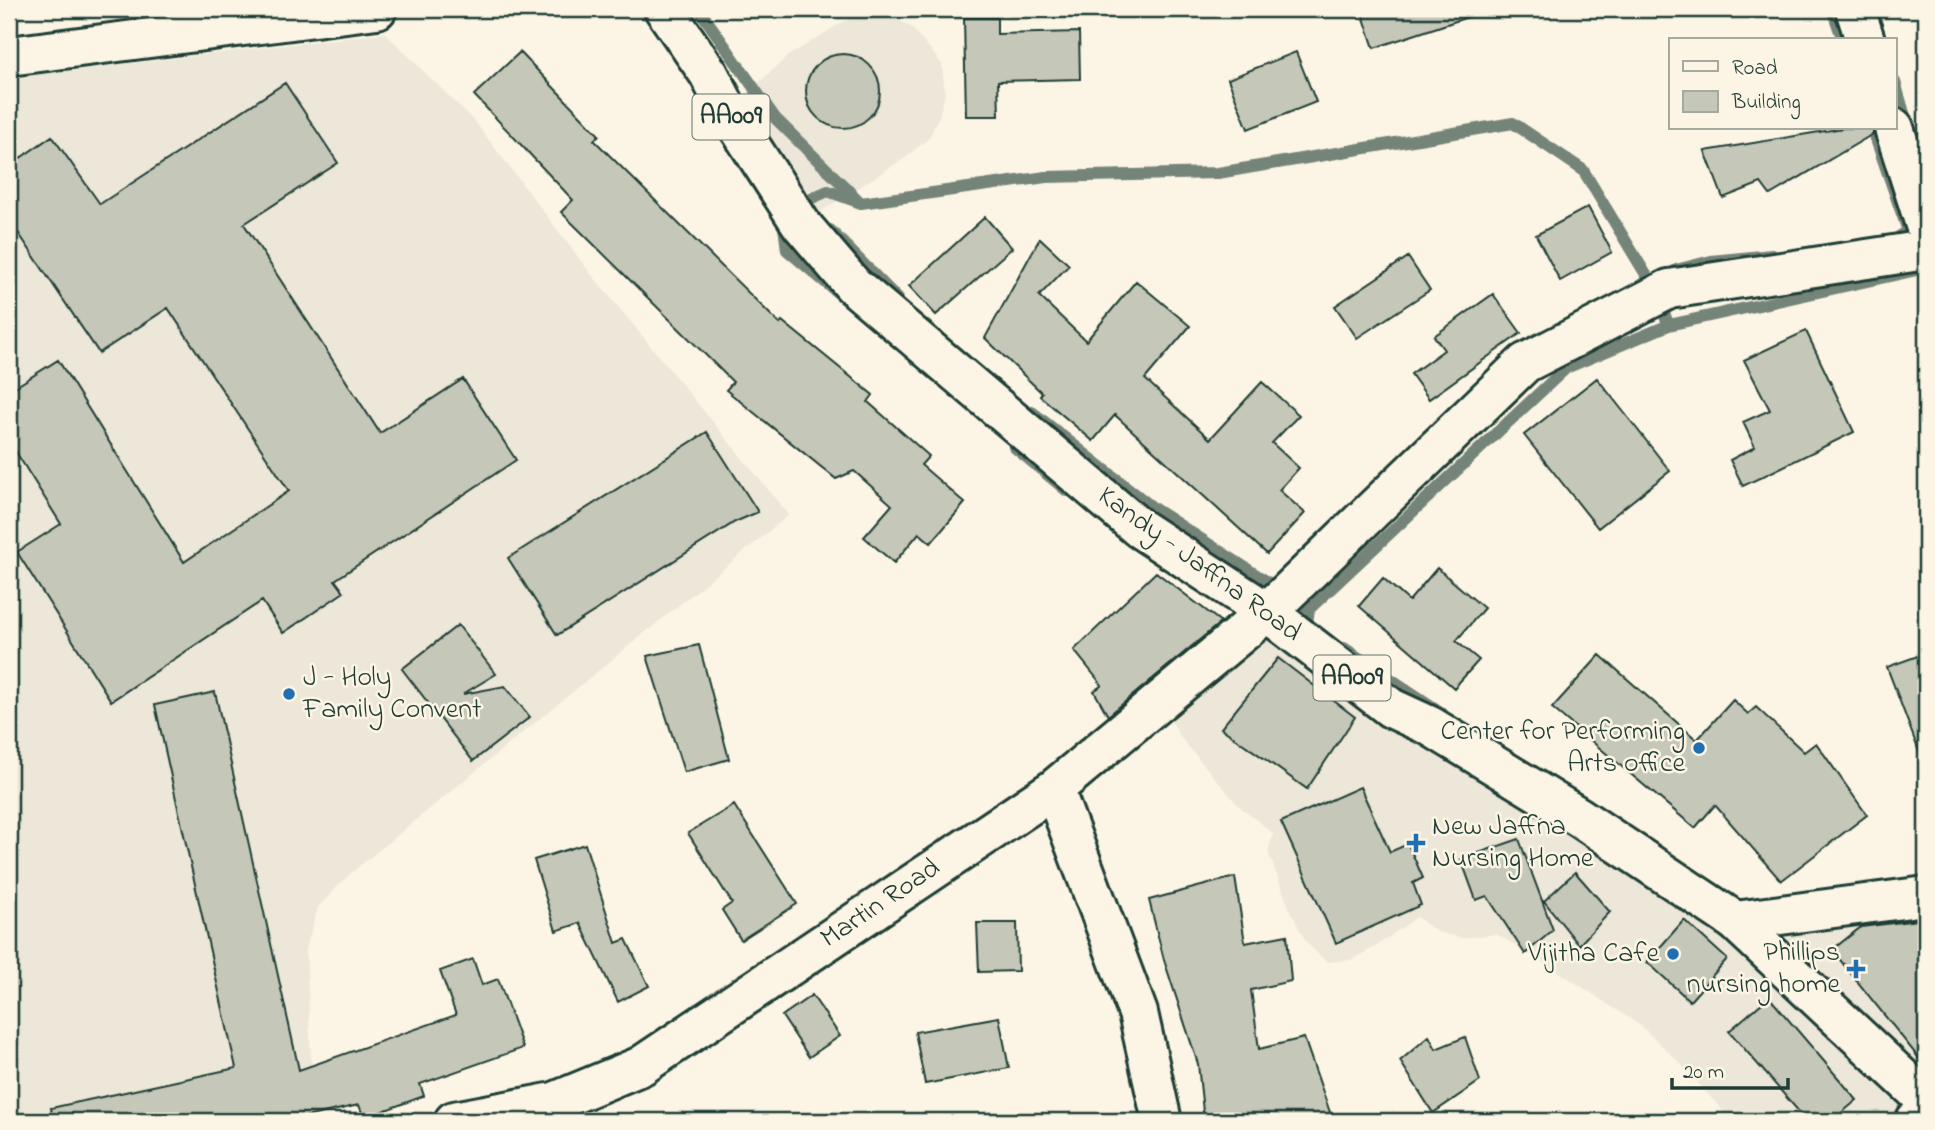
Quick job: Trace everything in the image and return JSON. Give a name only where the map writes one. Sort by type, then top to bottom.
[{"type":"main road","points":[[9,57],[377,9]]},
{"type":"main road","name":"Kandy - Jaffna Road","points":[[664,9],[709,74],[728,111],[801,224],[853,285],[1139,527],[1267,612],[1391,708],[1430,726],[1580,817],[1735,920],[1926,1100]]},
{"type":"main road","points":[[1855,9],[1864,38]]},
{"type":"main road","points":[[1895,130],[1926,228]]},
{"type":"main road","name":"Martin Road","points":[[454,1121],[554,1102],[641,1066],[1054,789],[1267,612],[1525,363],[1669,289],[1926,250]]},
{"type":"main road","points":[[1054,789],[1138,1013],[1162,1121]]},
{"type":"main road","points":[[1735,920],[1926,896]]},
{"type":"main road","points":[[1915,1121],[1926,1116]]},
{"type":"shaded area","points":[[884,11],[912,28],[942,64],[945,92],[939,116],[929,138],[905,158],[801,224],[728,111],[788,56],[846,20]]},
{"type":"shaded area","name":"J - Holy Family Convent","points":[[385,33],[475,122],[588,270],[789,515],[351,873],[318,907],[306,949],[314,1121],[9,1121],[9,78]]},
{"type":"shaded area","points":[[1267,612],[1735,920],[1926,896],[1926,1117],[1915,1121],[1732,1121],[1678,1061],[1641,1026],[1496,934],[1462,938],[1437,932],[1417,917],[1375,947],[1351,960],[1326,962],[1306,942],[1291,912],[1268,852],[1273,833],[1240,807],[1180,737],[1160,701]]},
{"type":"building","points":[[1361,9],[1473,9],[1474,15],[1374,48]]},
{"type":"building","points":[[964,18],[997,18],[997,34],[1079,32],[1080,79],[998,81],[999,116],[966,116]]},
{"type":"building","points":[[520,52],[599,135],[594,140],[780,324],[782,321],[873,395],[868,402],[929,456],[921,465],[965,503],[931,543],[919,533],[894,563],[864,537],[892,505],[854,471],[836,479],[726,390],[733,382],[561,212],[573,200],[474,95]]},
{"type":"building","points":[[1296,52],[1316,102],[1248,129],[1228,79]]},
{"type":"building","points":[[843,54],[864,60],[874,70],[880,91],[874,112],[864,122],[843,128],[822,122],[812,112],[806,91],[812,70],[822,60]]},
{"type":"building","points":[[285,83],[338,163],[244,224],[380,433],[463,379],[516,460],[335,580],[344,592],[283,633],[262,601],[111,701],[17,552],[61,524],[9,441],[9,391],[58,360],[184,562],[289,491],[168,308],[99,353],[9,219],[9,166],[52,136],[100,204]]},
{"type":"building","points":[[1831,130],[1873,130],[1873,134],[1770,195],[1761,183],[1723,198],[1705,151]]},
{"type":"building","points":[[1588,207],[1612,252],[1560,281],[1536,235]]},
{"type":"building","points":[[985,217],[1012,248],[936,315],[909,286]]},
{"type":"building","points":[[1040,238],[1069,265],[1039,296],[1086,341],[1136,281],[1190,326],[1145,379],[1210,439],[1262,382],[1299,415],[1272,443],[1299,468],[1279,490],[1305,513],[1267,554],[1115,415],[1093,441],[1040,396],[1042,393],[985,338]]},
{"type":"building","points":[[1408,257],[1430,290],[1357,338],[1335,306]]},
{"type":"building","points":[[1493,294],[1521,333],[1429,399],[1411,374],[1444,350],[1434,336]]},
{"type":"building","points":[[1806,331],[1854,432],[1743,486],[1730,460],[1755,447],[1743,422],[1770,410],[1744,360]]},
{"type":"building","points":[[1597,378],[1670,471],[1598,528],[1524,435]]},
{"type":"building","points":[[707,432],[758,512],[735,522],[557,635],[508,558]]},
{"type":"building","points":[[1437,568],[1484,608],[1456,641],[1479,660],[1454,688],[1359,606],[1383,578],[1409,601]]},
{"type":"building","points":[[1156,572],[1221,622],[1108,716],[1094,691],[1102,685],[1074,650]]},
{"type":"building","points":[[458,625],[496,674],[463,694],[505,686],[530,717],[473,761],[402,669]]},
{"type":"building","points":[[699,645],[729,759],[684,772],[647,656]]},
{"type":"building","points":[[1926,653],[1926,762],[1923,762],[1887,667]]},
{"type":"building","points":[[1600,655],[1697,740],[1733,700],[1748,714],[1756,707],[1804,752],[1816,743],[1867,815],[1781,881],[1715,805],[1695,828],[1552,708]]},
{"type":"building","points":[[1278,658],[1355,717],[1307,789],[1221,728]]},
{"type":"building","points":[[215,692],[299,1070],[456,1015],[440,971],[473,959],[482,985],[498,979],[523,1048],[420,1084],[424,1096],[364,1118],[359,1105],[288,1121],[53,1121],[51,1108],[236,1068],[155,705]]},
{"type":"building","points":[[1360,787],[1390,852],[1408,844],[1423,878],[1413,883],[1421,905],[1336,943],[1281,822]]},
{"type":"building","points":[[734,805],[797,904],[741,940],[722,910],[732,903],[688,833]]},
{"type":"building","points":[[1519,839],[1553,930],[1525,954],[1487,896],[1476,900],[1461,859]]},
{"type":"building","points":[[585,844],[616,943],[626,939],[649,986],[618,1002],[580,923],[556,931],[534,860]]},
{"type":"building","points":[[1575,872],[1610,912],[1579,945],[1544,901]]},
{"type":"building","points":[[1235,877],[1245,943],[1287,935],[1291,981],[1251,990],[1259,1049],[1304,1038],[1333,1121],[1204,1121],[1198,1064],[1164,960],[1149,900]]},
{"type":"building","points":[[1926,919],[1926,1067],[1832,950],[1861,927]]},
{"type":"building","points":[[1684,920],[1727,959],[1690,1001],[1647,962]]},
{"type":"building","points":[[977,923],[1017,923],[1018,971],[979,972]]},
{"type":"building","points":[[812,995],[840,1036],[809,1057],[782,1016]]},
{"type":"building","points":[[1769,997],[1857,1100],[1832,1121],[1807,1121],[1729,1031]]},
{"type":"building","points":[[999,1017],[1009,1068],[925,1084],[915,1032]]},
{"type":"building","points":[[1429,1036],[1436,1049],[1465,1037],[1480,1081],[1433,1113],[1400,1061]]},
{"type":"waterway","points":[[699,9],[775,118],[861,203],[1046,177],[1218,173],[1513,123],[1583,170],[1648,278],[1669,325],[1917,270]]},
{"type":"waterway","points":[[1832,9],[1842,38]]},
{"type":"waterway","points":[[1896,85],[1908,127]]},
{"type":"waterway","points":[[1873,130],[1908,231],[1891,242]]},
{"type":"waterway","points":[[839,294],[787,250],[783,220],[803,202],[828,191],[861,203]]},
{"type":"waterway","points":[[830,230],[898,299]]},
{"type":"waterway","points":[[1676,270],[1711,261],[1772,255]]},
{"type":"waterway","points":[[1309,609],[1566,368],[1669,325]]},
{"type":"waterway","points":[[1032,412],[1153,508],[1309,609],[1307,624],[1317,631]]},
{"type":"waterway","points":[[1014,447],[1067,491]]},
{"type":"waterway","points":[[1344,648],[1442,713]]},
{"type":"place","name":"J - Holy Family Convent","points":[[289,694]]},
{"type":"place","name":"Center for Performing Arts office","points":[[1699,748]]},
{"type":"place","name":"New Jaffna Nursing Home","points":[[1416,843]]},
{"type":"place","name":"Vijitha Cafe","points":[[1673,954]]},
{"type":"place","name":"Phillips nursing home","points":[[1856,969]]}]
